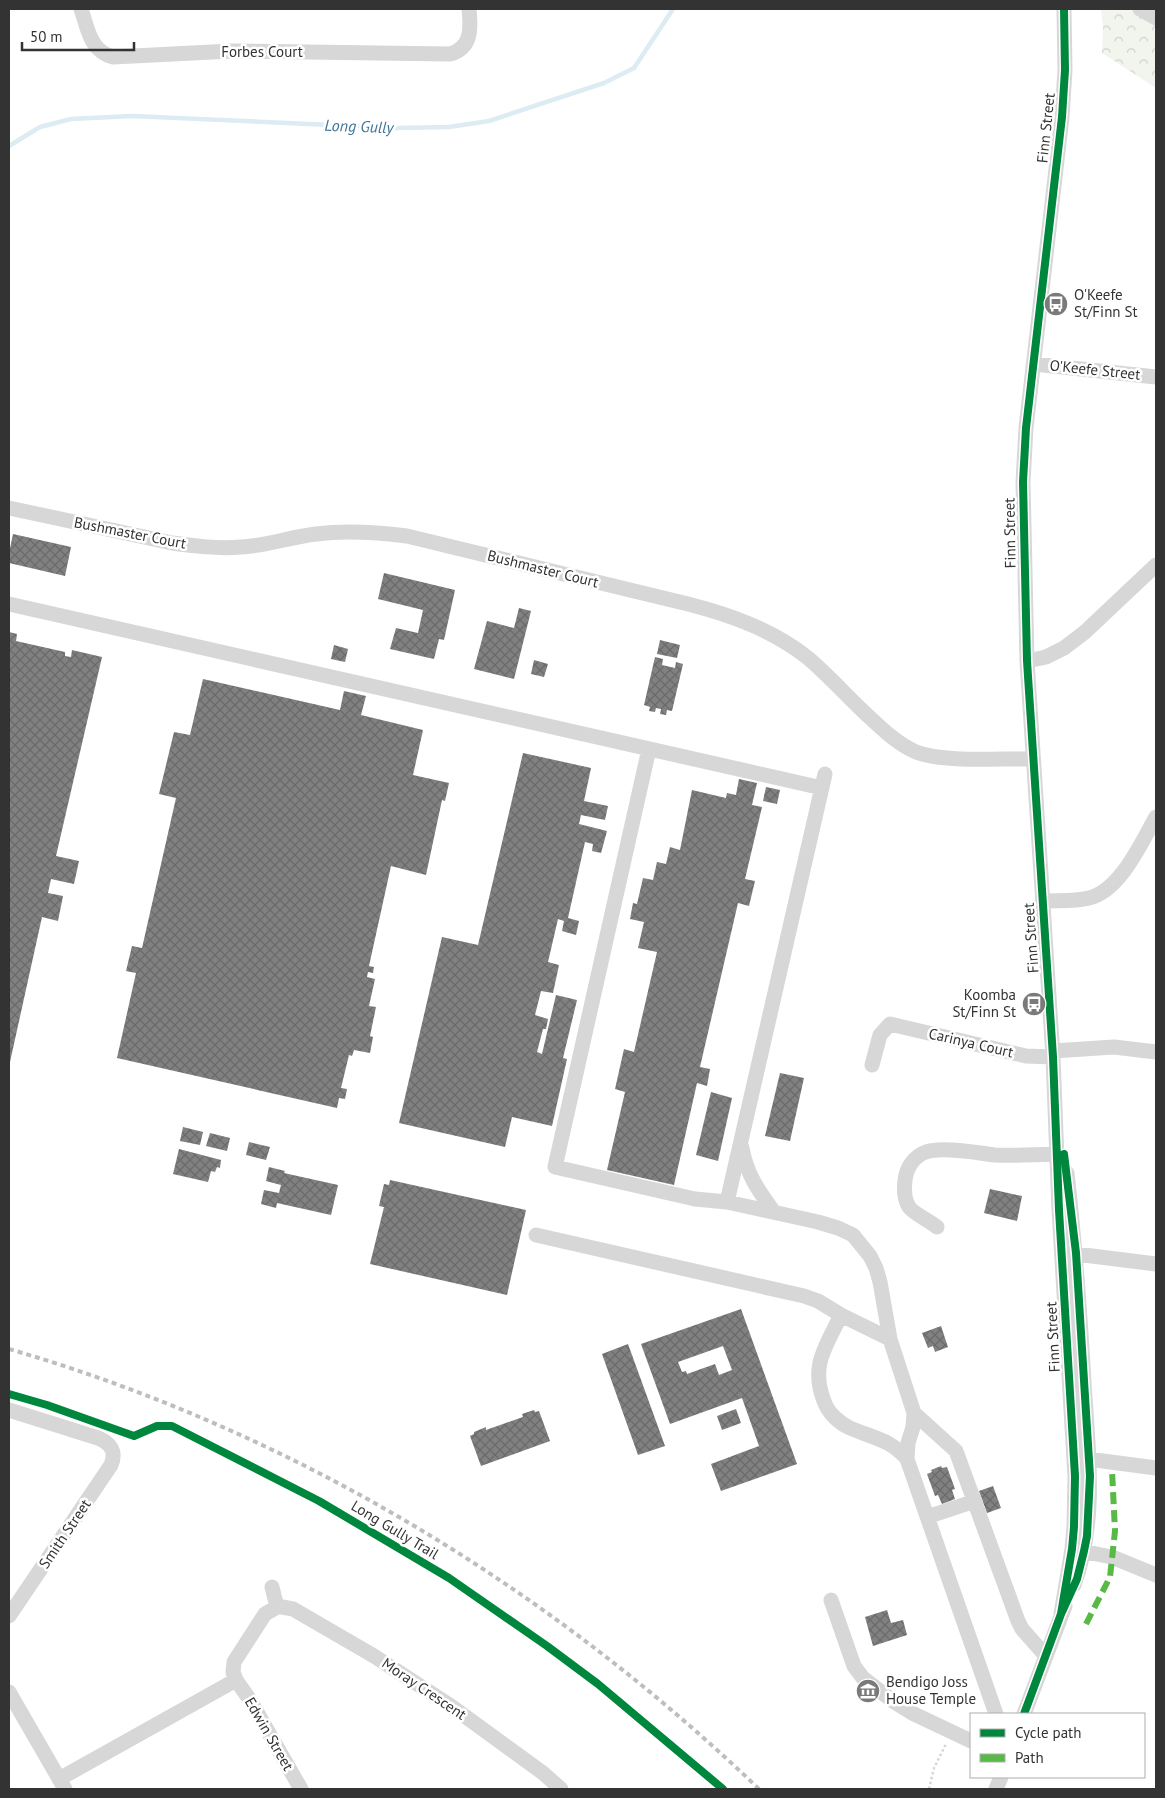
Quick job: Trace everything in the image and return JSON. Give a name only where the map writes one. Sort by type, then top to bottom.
[{"type":"street","name":"Forbes Court","points":[[81,9],[95,46],[99,51],[113,56],[232,51],[441,55],[457,52],[468,41],[470,27],[469,9]]},
{"type":"street","name":"Finn Street","points":[[1024,1713],[1061,1614],[1078,1550],[1076,1491],[1081,1459],[1069,1253],[1042,900],[1023,553],[1023,482],[1026,428],[1062,117],[1064,9]]},
{"type":"street","points":[[1140,9],[1156,18]]},
{"type":"street","name":"O'Keefe Street","points":[[1034,364],[1156,377]]},
{"type":"street","name":"Bushmaster Court","points":[[9,508],[172,543],[196,546],[241,547],[262,545],[314,534],[340,532],[363,531],[392,534],[416,538],[688,604],[719,612],[746,622],[793,647],[901,745],[918,752],[952,758],[1033,759]]},
{"type":"street","points":[[1028,661],[1046,657],[1064,648],[1085,632],[1156,565]]},
{"type":"street","points":[[9,604],[649,749],[823,781],[727,1202]]},
{"type":"street","points":[[649,749],[554,1167],[694,1199],[727,1202],[774,1212],[838,1228],[852,1235],[862,1245],[870,1256],[880,1282],[890,1339],[914,1413],[907,1459],[996,1713]]},
{"type":"street","points":[[1042,900],[1083,899],[1104,892],[1119,878],[1156,817]]},
{"type":"street","name":"Carinya Court","points":[[872,1065],[880,1035],[890,1024],[1026,1056],[1114,1047],[1156,1052]]},
{"type":"street","name":"Finn Street","points":[[1053,1054],[1057,1154],[1069,1253]]},
{"type":"street","points":[[741,1144],[744,1163],[754,1186],[774,1212]]},
{"type":"street","points":[[937,1227],[910,1208],[906,1200],[905,1183],[907,1170],[914,1159],[920,1154],[935,1150],[997,1155],[1057,1154]]},
{"type":"street","points":[[536,1236],[804,1296],[818,1301],[841,1315],[890,1339]]},
{"type":"street","points":[[1069,1253],[1156,1264]]},
{"type":"street","points":[[841,1315],[819,1366],[818,1384],[825,1405],[834,1417],[848,1427],[892,1444],[907,1459]]},
{"type":"street","name":"Smith Street","points":[[9,1410],[98,1438],[105,1441],[113,1449],[114,1454],[112,1464],[9,1616]]},
{"type":"street","points":[[914,1413],[956,1451],[1018,1621],[1022,1629],[1046,1656]]},
{"type":"street","points":[[1081,1459],[1156,1468]]},
{"type":"street","points":[[927,1518],[975,1501]]},
{"type":"street","points":[[1078,1550],[1112,1557],[1156,1575]]},
{"type":"street","points":[[9,1692],[62,1784],[236,1680],[233,1672],[234,1662],[265,1614],[277,1608],[272,1587]]},
{"type":"street","points":[[830,1600],[854,1666],[863,1678],[914,1714],[970,1741]]},
{"type":"street","name":"Moray Crescent","points":[[277,1608],[288,1608],[298,1612],[374,1656],[451,1706],[543,1773],[561,1789]]},
{"type":"street","name":"Edwin Street","points":[[236,1680],[250,1700],[301,1789]]},
{"type":"path","points":[[928,1789],[934,1768],[952,1732]]},
{"type":"green space","points":[[1101,9],[1156,9],[1156,88],[1102,53],[1103,27]]},
{"type":"building","points":[[13,534],[71,547],[65,576],[9,563]]},
{"type":"building","points":[[384,573],[455,590],[444,640],[439,639],[434,659],[390,649],[396,628],[418,633],[423,610],[378,599]]},
{"type":"building","points":[[519,608],[531,611],[514,679],[474,669],[487,621],[514,628]]},
{"type":"building","points":[[9,632],[17,634],[16,641],[65,652],[65,656],[71,657],[72,650],[102,657],[56,856],[79,861],[74,884],[51,879],[48,893],[63,896],[58,921],[42,917],[10,1062]]},
{"type":"building","points":[[660,640],[680,645],[677,658],[657,654]]},
{"type":"building","points":[[334,645],[348,649],[345,662],[331,659]]},
{"type":"building","points":[[655,657],[663,659],[662,665],[675,668],[676,662],[683,664],[672,711],[667,710],[666,715],[660,714],[661,709],[656,708],[655,712],[649,711],[650,707],[644,705]]},
{"type":"building","points":[[534,660],[548,664],[544,677],[531,674]]},
{"type":"building","points":[[203,679],[340,710],[344,691],[366,696],[361,715],[423,730],[413,775],[449,783],[445,801],[442,800],[426,875],[391,866],[369,966],[374,967],[373,973],[368,972],[367,977],[375,979],[369,1006],[376,1007],[370,1036],[373,1037],[370,1053],[354,1050],[352,1056],[349,1055],[341,1088],[347,1089],[345,1099],[339,1098],[337,1108],[117,1058],[136,973],[126,971],[132,946],[142,948],[176,798],[159,794],[174,732],[190,735]]},
{"type":"building","points":[[523,753],[591,768],[584,801],[608,806],[605,820],[581,815],[579,824],[607,831],[601,853],[592,851],[593,844],[585,842],[568,918],[579,921],[576,935],[562,931],[564,921],[558,919],[548,962],[559,965],[553,993],[541,991],[535,1015],[548,1019],[546,1029],[543,1029],[537,1052],[542,1054],[556,995],[577,1000],[563,1058],[567,1059],[552,1126],[512,1117],[505,1147],[399,1123],[442,937],[478,945]]},
{"type":"building","points":[[739,779],[757,783],[752,805],[762,807],[745,879],[755,881],[749,906],[738,903],[700,1067],[710,1069],[707,1086],[697,1083],[674,1185],[607,1170],[625,1092],[615,1089],[624,1049],[634,1052],[657,952],[638,948],[644,922],[630,919],[633,903],[637,904],[643,878],[653,880],[657,862],[666,864],[670,847],[680,850],[692,790],[726,798],[727,793],[736,795]]},
{"type":"building","points":[[766,787],[780,790],[777,804],[763,801]]},
{"type":"building","points":[[780,1073],[804,1078],[790,1141],[765,1136]]},
{"type":"building","points":[[711,1092],[732,1098],[718,1161],[696,1155]]},
{"type":"building","points":[[183,1127],[203,1132],[200,1145],[180,1141]]},
{"type":"building","points":[[210,1133],[230,1138],[227,1151],[206,1146]]},
{"type":"building","points":[[249,1142],[270,1147],[266,1160],[246,1155]]},
{"type":"building","points":[[179,1149],[221,1160],[220,1168],[217,1167],[215,1172],[211,1171],[208,1182],[173,1174]]},
{"type":"building","points":[[269,1167],[285,1171],[284,1173],[338,1185],[331,1215],[277,1203],[276,1208],[261,1204],[264,1190],[279,1193],[281,1185],[266,1181]]},
{"type":"building","points":[[390,1180],[526,1210],[507,1295],[370,1264],[384,1207],[379,1206],[384,1184],[389,1185]]},
{"type":"building","points":[[990,1189],[1022,1196],[1017,1221],[984,1213]]},
{"type":"building","points":[[741,1309],[797,1464],[721,1491],[711,1464],[759,1446],[742,1398],[670,1424],[641,1344]],"holes":[[[723,1346],[732,1370],[719,1375],[715,1364],[687,1374],[686,1371],[682,1372],[678,1362]]]},
{"type":"building","points":[[941,1326],[948,1347],[935,1352],[933,1346],[928,1348],[922,1333]]},
{"type":"building","points":[[628,1344],[665,1446],[638,1455],[602,1354]]},
{"type":"building","points":[[736,1409],[741,1423],[722,1430],[717,1416]]},
{"type":"building","points":[[534,1410],[535,1412],[539,1411],[550,1441],[481,1466],[470,1436],[474,1432],[486,1427],[486,1430],[523,1417],[522,1414]]},
{"type":"building","points":[[941,1466],[942,1468],[947,1467],[955,1489],[952,1490],[955,1499],[942,1504],[938,1495],[935,1496],[927,1474]]},
{"type":"building","points":[[993,1486],[1001,1508],[987,1513],[979,1491]]},
{"type":"building","name":"Bendigo Joss House Temple","points":[[887,1610],[891,1623],[903,1620],[907,1635],[873,1646],[865,1617]]},
{"type":"waterway","name":"Long Gully","points":[[9,146],[40,127],[71,119],[132,116],[397,128],[449,127],[489,121],[604,83],[634,68],[673,9]]},
{"type":"railway","points":[[9,1349],[113,1383],[215,1424],[314,1471],[410,1524],[503,1582],[592,1646],[677,1715],[759,1789]]},
{"type":"marked path","points":[[1086,1624],[1110,1577],[1115,1531],[1112,1470]]},
{"type":"cycle path","points":[[1061,1614],[1072,1549],[1075,1476],[1059,1210],[1053,1057],[1027,661],[1023,482],[1026,428],[1062,117],[1065,70],[1064,9]]},
{"type":"cycle path","points":[[1024,1713],[1061,1614],[1077,1579],[1087,1536],[1090,1476],[1076,1253],[1064,1154]]},
{"type":"cycle path","name":"Long Gully Trail","points":[[9,1394],[47,1405],[134,1436],[157,1426],[172,1426],[319,1501],[449,1578],[547,1646],[598,1684],[723,1789]]},
{"type":"place","name":"O'Keefe St/Finn St","points":[[1056,304]]},
{"type":"place","name":"Koomba St/Finn St","points":[[1034,1004]]},
{"type":"place","name":"Bendigo Joss House Temple","points":[[868,1691]]}]
